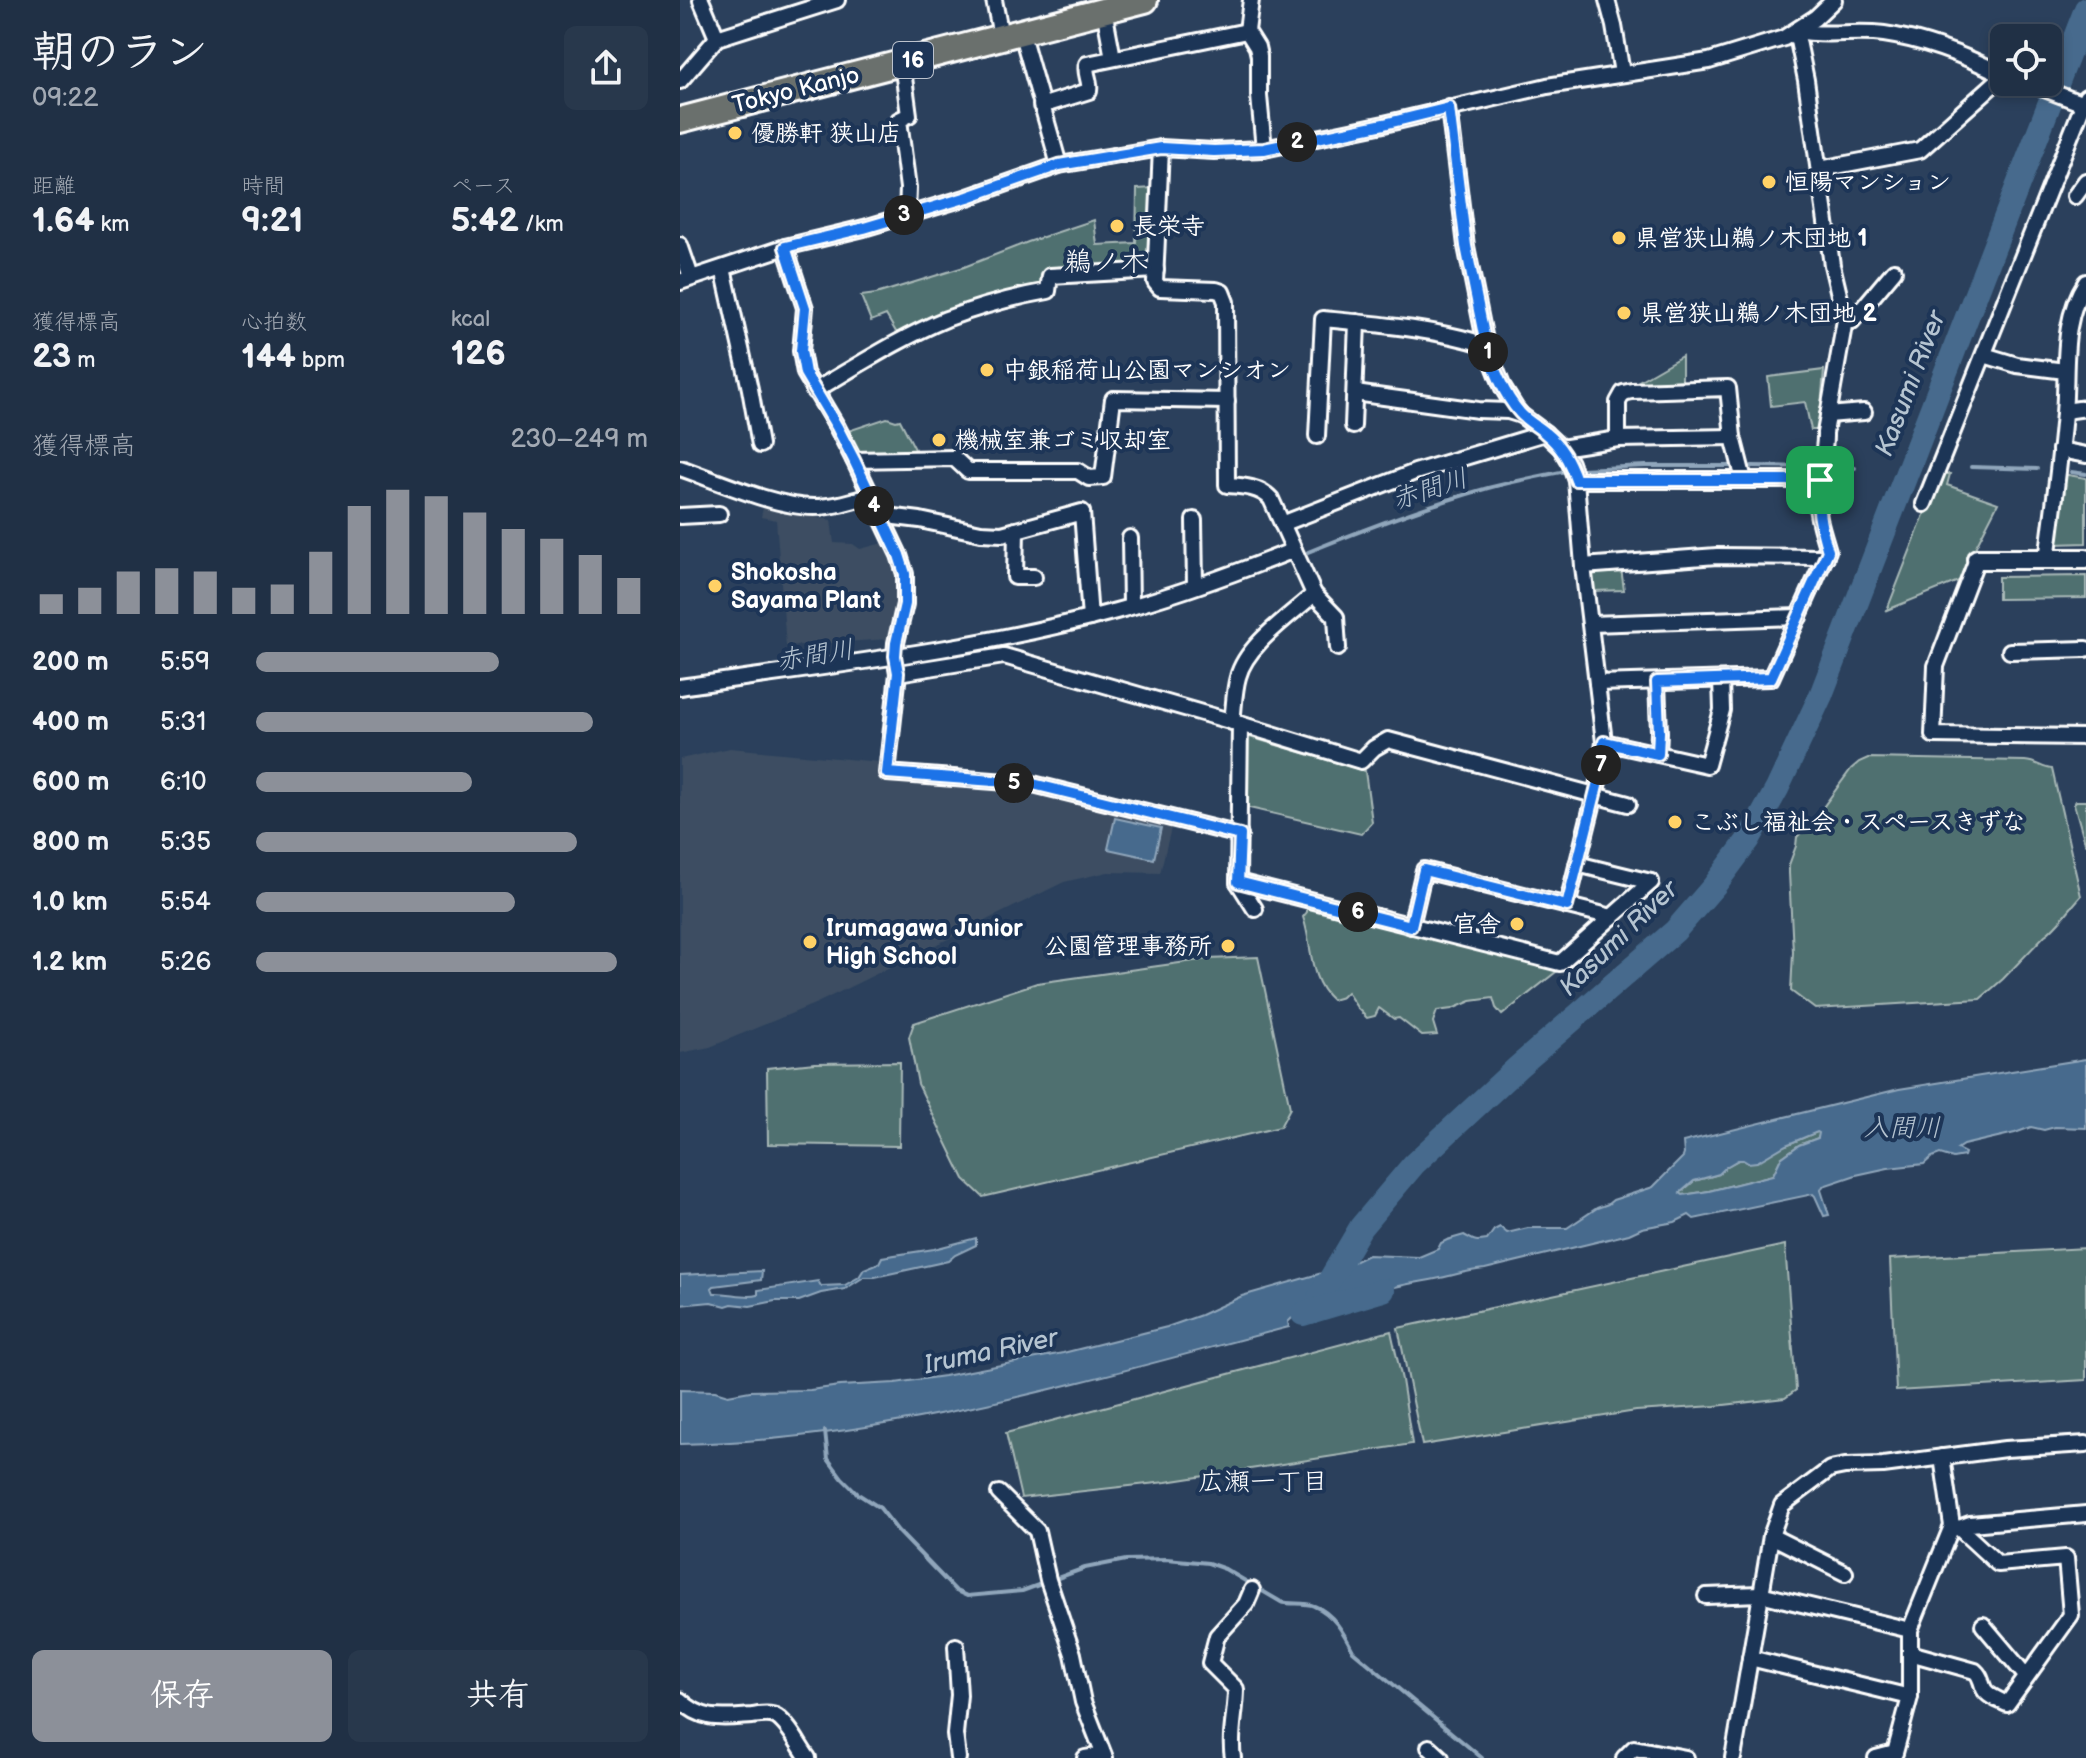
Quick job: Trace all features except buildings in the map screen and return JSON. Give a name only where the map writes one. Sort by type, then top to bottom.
[{"type":"highway","name":"Tokyo Kanjo","points":[[680,104],[1079,0]]},
{"type":"highway","name":"Tokyo Kanjo","points":[[680,120],[902,63],[1003,22],[1104,10],[1145,0]]},
{"type":"street","points":[[701,0],[717,38]]},
{"type":"street","points":[[680,81],[717,38],[837,0]]},
{"type":"street","points":[[1251,0],[1247,31],[1259,56],[1264,149]]},
{"type":"street","points":[[1607,0],[1622,73]]},
{"type":"street","points":[[680,245],[685,279],[785,247],[864,228],[968,197],[1059,165],[1161,148],[1214,151],[1264,149],[1547,86],[1709,61],[1796,31],[1834,0]]},
{"type":"street","points":[[1104,10],[1113,58]]},
{"type":"street","points":[[1003,22],[1041,106],[1059,165]]},
{"type":"street","points":[[1041,106],[1089,91],[1087,64],[1247,31]]},
{"type":"street","points":[[1796,31],[1816,35],[1883,34],[1957,53],[1990,68]]},
{"type":"street","points":[[1597,683],[1771,678],[1828,551],[1816,503],[1845,320],[1832,265],[1820,169],[1796,31]]},
{"type":"street","points":[[902,63],[909,115],[899,120],[908,188],[907,214]]},
{"type":"street","points":[[1820,169],[1920,150],[1990,88]]},
{"type":"street","points":[[1924,504],[2085,102],[2062,94]]},
{"type":"street","points":[[1449,108],[1466,246],[1486,345],[1503,388],[1521,415],[1561,448],[1576,480],[1604,742],[1600,774],[1567,906]]},
{"type":"street","points":[[1161,148],[1155,282],[1160,288],[1222,292],[1226,302],[1227,485],[1258,490],[1268,495],[1314,594],[1336,617],[1338,648]]},
{"type":"street","points":[[2075,196],[2086,181]]},
{"type":"street","points":[[785,247],[805,308],[801,351],[805,373],[854,460],[905,574],[905,604],[895,656],[898,673],[887,773],[1033,784],[1240,835]]},
{"type":"street","points":[[723,268],[760,445]]},
{"type":"street","points":[[814,391],[946,319],[1048,291],[1050,276],[1156,270]]},
{"type":"street","points":[[1845,320],[1852,321],[1894,271]]},
{"type":"street","points":[[2047,560],[2065,411],[2068,330],[2076,300],[2086,282]]},
{"type":"street","points":[[1317,436],[1323,319],[1464,338],[1486,345]]},
{"type":"street","points":[[1353,426],[1357,322]]},
{"type":"street","points":[[1984,355],[2017,365],[2065,371]]},
{"type":"street","points":[[1618,439],[1618,402],[1623,393],[1728,388],[1733,437],[1744,480]]},
{"type":"street","points":[[1355,393],[1521,415]]},
{"type":"street","points":[[854,460],[954,458],[968,471],[1078,471],[1089,478],[1103,477],[1113,399],[1227,401]]},
{"type":"street","points":[[2065,411],[2086,408]]},
{"type":"street","points":[[1828,415],[1864,412]]},
{"type":"street","points":[[1282,524],[1415,472],[1545,433]]},
{"type":"street","points":[[1561,448],[1618,439],[1733,437]]},
{"type":"street","points":[[2060,450],[2086,455]]},
{"type":"street","points":[[680,468],[786,505],[831,506],[870,496]]},
{"type":"street","points":[[1576,480],[1820,480]]},
{"type":"street","points":[[879,515],[1002,534],[1082,512],[1090,618]]},
{"type":"street","points":[[680,516],[719,514]]},
{"type":"street","points":[[1194,520],[1195,585]]},
{"type":"street","points":[[1016,530],[1015,577],[1034,577]]},
{"type":"street","points":[[1130,538],[1131,606]]},
{"type":"street","points":[[680,687],[895,656],[1032,631],[1131,606],[1294,550]]},
{"type":"street","points":[[1583,566],[1717,556],[1826,557]]},
{"type":"street","points":[[2086,559],[1977,559],[1936,666],[1933,735],[2086,737]]},
{"type":"street","points":[[1255,909],[1238,882],[1237,678],[1244,661],[1259,643],[1314,594]]},
{"type":"street","points":[[1591,624],[1799,617]]},
{"type":"street","points":[[2010,651],[2086,649]]},
{"type":"street","points":[[898,673],[1004,656],[1361,761],[1388,740],[1628,804]]},
{"type":"street","points":[[1604,742],[1707,765],[1722,710],[1721,680]]},
{"type":"street","points":[[1657,682],[1658,754]]},
{"type":"street","points":[[1238,882],[1560,963],[1651,882],[1577,864]]},
{"type":"street","points":[[1411,926],[1424,870],[1612,917]]},
{"type":"street","points":[[1733,1758],[1771,1536],[1782,1505],[1830,1469],[2018,1448],[2086,1444]]},
{"type":"street","points":[[1876,1758],[1895,1753],[1910,1697],[1910,1630],[1955,1527],[1942,1457]]},
{"type":"street","points":[[999,1493],[1037,1531],[1049,1582],[1073,1654],[1083,1702],[1104,1756],[1085,1758]]},
{"type":"street","points":[[1955,1527],[2086,1514]]},
{"type":"street","points":[[1910,1653],[1975,1671],[1981,1676],[1989,1695],[2007,1704],[2071,1615],[2066,1558],[1998,1564],[1955,1527]]},
{"type":"street","points":[[1771,1536],[1845,1573]]},
{"type":"street","points":[[1233,1758],[1236,1689],[1210,1663],[1217,1636],[1246,1604],[1252,1590]]},
{"type":"street","points":[[1706,1596],[1760,1594],[1910,1630]]},
{"type":"street","points":[[1983,1625],[2026,1676]]},
{"type":"street","points":[[956,1646],[959,1695],[955,1734],[958,1758]]},
{"type":"street","points":[[1750,1658],[1910,1697]]},
{"type":"street","points":[[684,1709],[711,1718],[775,1716],[808,1758]]},
{"type":"street","points":[[1429,1747],[1441,1758]]},
{"type":"street","points":[[1624,1758],[1634,1748],[1686,1758]]},
{"type":"shaded area","points":[[764,503],[785,511],[831,520],[834,543],[853,544],[860,549],[883,543],[895,572],[898,594],[889,639],[786,646],[776,520],[761,517]]},
{"type":"shaded area","name":"Irumagawa Junior High School","points":[[730,748],[880,762],[878,777],[1032,790],[1172,824],[1160,873],[1108,872],[1064,882],[817,1003],[710,1047],[680,1053],[680,759]]},
{"type":"green space","points":[[1154,188],[1151,265],[1046,272],[1044,287],[899,337],[886,315],[871,321],[861,296],[964,267],[1094,220],[1097,245],[1136,243],[1137,189]]},
{"type":"green space","points":[[1682,356],[1682,380],[1630,386]]},
{"type":"green space","points":[[1824,370],[1819,430],[1811,430],[1805,402],[1771,406],[1768,377]]},
{"type":"green space","points":[[887,418],[900,420],[916,451],[857,455],[848,431]]},
{"type":"green space","points":[[1940,474],[1950,474],[1947,485],[1998,503],[1961,580],[1887,610]]},
{"type":"green space","points":[[2062,474],[2086,478],[2086,543],[2054,544]]},
{"type":"green space","points":[[1621,568],[1624,590],[1593,591],[1590,570]]},
{"type":"green space","points":[[2086,576],[2086,598],[1998,599],[1998,577]]},
{"type":"green space","points":[[1246,736],[1365,771],[1372,822],[1361,834],[1245,807]]},
{"type":"green space","points":[[1868,758],[2025,761],[2052,769],[2081,896],[2054,928],[1980,999],[1815,1009],[1791,991],[1793,952],[1789,865],[1797,837],[1851,769]]},
{"type":"green space","points":[[2076,801],[2086,801],[2086,846],[2074,804]]},
{"type":"green space","points":[[1307,904],[1561,968],[1502,1015],[1493,998],[1471,1001],[1437,1011],[1433,1022],[1437,1035],[1422,1036],[1399,1018],[1394,1019],[1379,1008],[1375,1016],[1367,1018],[1347,992],[1332,1000],[1324,992],[1315,972],[1303,917]]},
{"type":"green space","points":[[1258,957],[1290,1108],[1280,1127],[983,1197],[964,1179],[918,1084],[909,1037],[914,1023],[1037,983],[1208,959]]},
{"type":"green space","points":[[900,1062],[899,1146],[768,1144],[767,1068],[815,1063]]},
{"type":"green space","points":[[1820,1132],[1818,1138],[1799,1145],[1781,1158],[1773,1175],[1709,1191],[1680,1193],[1694,1181],[1719,1174],[1738,1160]]},
{"type":"green space","points":[[1785,1245],[1796,1390],[1785,1398],[1636,1411],[1422,1445],[1398,1328]]},
{"type":"green space","points":[[2086,1248],[2086,1380],[1896,1391],[1890,1259]]},
{"type":"green space","points":[[1391,1331],[1412,1444],[1166,1482],[1021,1498],[1006,1433]]},
{"type":"water","points":[[1115,818],[1161,828],[1154,859],[1108,849]]},
{"type":"water","name":"入間川","points":[[2086,1059],[2086,1128],[2055,1127],[2044,1130],[2031,1127],[1963,1145],[1957,1149],[1965,1153],[1964,1156],[1953,1158],[1940,1154],[1924,1164],[1888,1168],[1823,1186],[1821,1190],[1829,1215],[1824,1216],[1813,1194],[1694,1219],[1689,1215],[1675,1222],[1642,1228],[1629,1234],[1375,1292],[1292,1318],[1288,1322],[1289,1327],[988,1404],[835,1432],[680,1444],[680,1390],[715,1391],[728,1395],[750,1391],[895,1383],[1063,1353],[1167,1327],[1242,1296],[1343,1267],[1368,1255],[1419,1257],[1438,1249],[1447,1240],[1464,1235],[1474,1240],[1487,1240],[1500,1227],[1507,1233],[1528,1228],[1567,1228],[1613,1200],[1653,1187],[1683,1157],[1683,1142],[1899,1089]],"holes":[[[1819,1133],[1818,1138],[1799,1145],[1781,1158],[1773,1175],[1709,1191],[1680,1193],[1694,1181],[1719,1174],[1738,1160],[1757,1162],[1786,1145]]]},
{"type":"water","points":[[976,1238],[976,1245],[948,1261],[864,1277],[845,1289],[799,1301],[775,1301],[750,1306],[726,1306],[711,1302],[680,1305],[680,1275],[762,1271],[761,1280],[712,1288],[714,1293],[748,1296],[758,1295],[758,1290],[818,1281],[821,1286],[845,1285],[859,1277],[864,1269],[879,1263],[882,1257],[934,1249]]},
{"type":"waterway","name":"Kasumi River","points":[[1311,1312],[1361,1227],[1414,1164],[1518,1067],[1675,931],[1749,839],[1777,789],[1821,695],[2086,9]]},
{"type":"waterway","name":"赤間川","points":[[1581,469],[1731,466]]},
{"type":"waterway","name":"赤間川","points":[[1752,466],[1817,467]]},
{"type":"waterway","name":"赤間川","points":[[1825,467],[1855,468]]},
{"type":"waterway","name":"赤間川","points":[[1971,467],[2037,469]]},
{"type":"waterway","name":"赤間川","points":[[1308,552],[1397,517],[1465,495],[1566,471]]},
{"type":"waterway","name":"赤間川","points":[[2071,472],[2086,474]]},
{"type":"waterway","name":"赤間川","points":[[680,695],[738,686]]},
{"type":"waterway","name":"入間川","points":[[1303,1314],[1383,1290]]},
{"type":"waterway","points":[[825,1431],[828,1459],[842,1478],[858,1494],[880,1508],[956,1591],[967,1596],[1022,1591],[1085,1568],[1126,1560],[1167,1559],[1208,1563],[1225,1569],[1281,1602],[1310,1605],[1327,1613],[1353,1651],[1482,1758]]},
{"type":"place","name":"優勝軒 狭山店","points":[[735,133]]},
{"type":"place","name":"恒陽マンション","points":[[1769,182]]},
{"type":"place","name":"長栄寺","points":[[1117,226]]},
{"type":"place","name":"県営狭山鵜ノ木団地 1","points":[[1619,238]]},
{"type":"place","name":"県営狭山鵜ノ木団地 2","points":[[1624,313]]},
{"type":"place","name":"中銀稲荷山公園マンシオン","points":[[987,370]]},
{"type":"place","name":"機械室兼ゴミ収却室","points":[[939,440]]},
{"type":"place","name":"Shokosha Sayama Plant","points":[[715,586]]},
{"type":"place","name":"こぶし福祉会・スペースきずな","points":[[1675,822]]},
{"type":"place","name":"官舎","points":[[1517,924]]},
{"type":"place","name":"Irumagawa Junior High School","points":[[810,942]]},
{"type":"place","name":"公園管理事務所","points":[[1228,946]]},
{"type":"district","name":"鵜ノ木","points":[[1106,262]]},
{"type":"district","name":"広瀬一丁目","points":[[1263,1482]]},
{"type":"route","points":[[1449,108],[1466,246],[1486,345],[1503,388],[1516,409],[1561,448],[1576,480],[1820,480],[1816,503],[1828,551],[1771,678],[1657,682],[1658,754],[1604,742],[1600,774],[1567,906],[1424,870],[1411,926],[1238,882],[1240,835],[1033,784],[887,773],[898,673],[896,643],[905,604],[905,574],[854,460],[805,373],[801,351],[805,308],[785,247],[864,228],[968,197],[1059,165],[1161,148],[1214,151],[1264,149],[1449,108]]},
{"type":"water label","name":"Iruma River","points":[[991,1352]]}]
